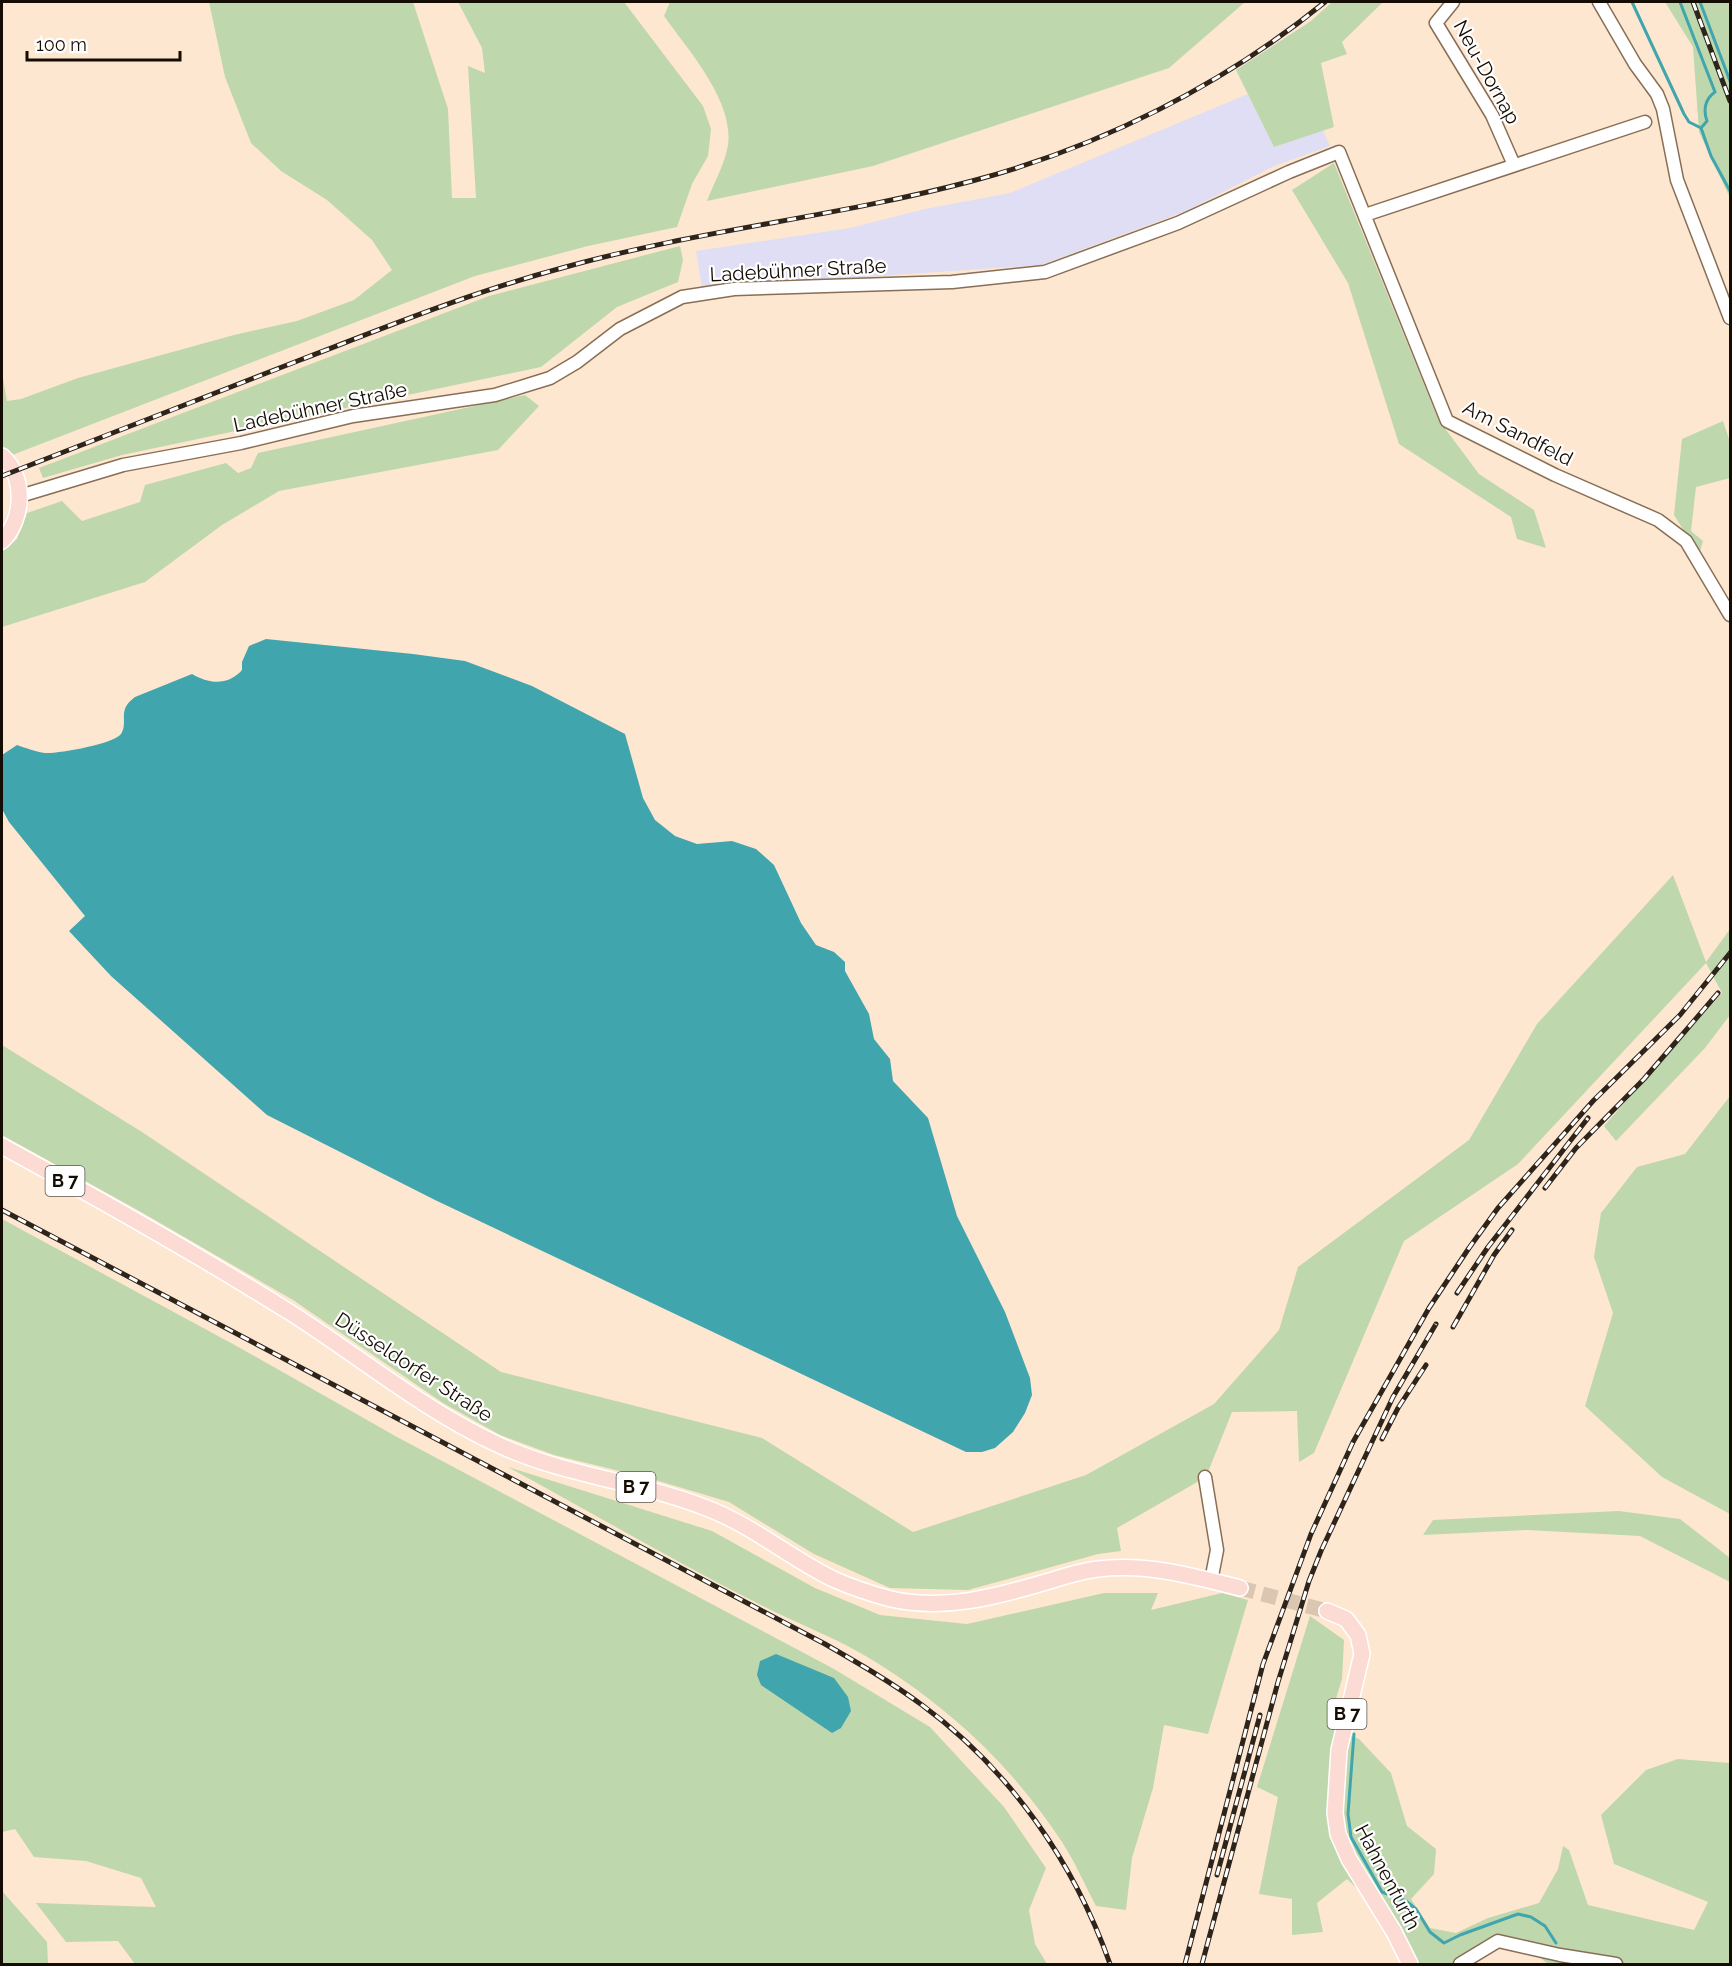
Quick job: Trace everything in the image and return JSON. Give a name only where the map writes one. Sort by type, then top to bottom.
[{"type":"main road","points":[[2,456],[13,472],[20,496],[10,532],[2,541]]},
{"type":"main road","name":"Düsseldorfer Straße","points":[[2,1146],[129,1216],[291,1313],[472,1432],[501,1446],[562,1469],[699,1505],[757,1533],[832,1578],[858,1589],[893,1599],[947,1604],[991,1597],[1076,1573],[1099,1569],[1141,1567],[1240,1588]]},
{"type":"main road","name":"Hahnenfurth","points":[[1327,1611],[1346,1619],[1358,1635],[1362,1654],[1339,1750],[1335,1805],[1338,1834],[1349,1859],[1394,1932],[1410,1965]]},
{"type":"street","name":"Neu-Dornap","points":[[1454,2],[1436,23],[1492,115],[1514,165]]},
{"type":"street","points":[[1599,2],[1635,64],[1657,94],[1663,108],[1677,180],[1731,318]]},
{"type":"street","points":[[1365,215],[1645,122]]},
{"type":"street","name":"Am Sandfeld","points":[[1339,152],[1447,421],[1555,475],[1658,520],[1686,541],[1730,611]]},
{"type":"street","name":"Ladebühner Straße","points":[[20,496],[123,465],[241,443],[353,416],[495,394],[550,378],[577,362],[620,329],[682,297],[734,289],[952,282],[1045,272],[1179,223],[1288,172],[1339,152]]},
{"type":"street","points":[[1204,1477],[1217,1550],[1210,1581]]},
{"type":"street","points":[[1460,1965],[1479,1959],[1498,1941],[1616,1965]]},
{"type":"shaded area","points":[[1248,94],[1274,147],[1323,130],[1330,146],[1272,167],[1186,211],[1041,265],[702,288],[696,251],[850,228],[925,209],[1010,193]]},
{"type":"green space","points":[[209,2],[413,2],[448,109],[452,198],[476,198],[468,66],[485,73],[482,48],[458,2],[624,2],[703,106],[711,129],[708,156],[692,184],[677,227],[588,246],[475,276],[2,459],[2,373],[7,401],[21,399],[78,378],[234,335],[297,321],[354,300],[392,270],[372,240],[327,200],[281,171],[251,143],[225,77]]},
{"type":"green space","points":[[670,2],[1245,2],[1169,68],[873,166],[707,201],[727,150],[728,133],[725,115],[709,79],[664,16]]},
{"type":"green space","points":[[1332,2],[1383,2],[1342,42],[1347,54],[1321,63],[1334,127],[1274,147],[1236,70],[1311,21]]},
{"type":"green space","points":[[1665,2],[1730,2],[1730,198],[1699,132],[1693,47]]},
{"type":"green space","points":[[1334,163],[1438,419],[1479,474],[1534,510],[1546,548],[1517,539],[1511,517],[1399,444],[1348,283],[1292,190]]},
{"type":"green space","points":[[680,246],[683,260],[678,282],[617,307],[541,367],[122,455],[43,478],[39,468],[489,296]]},
{"type":"green space","points":[[525,395],[539,406],[498,450],[279,491],[222,525],[145,582],[2,627],[2,552],[17,539],[27,513],[62,501],[82,521],[140,502],[145,485],[226,463],[238,473],[251,468],[258,453]]},
{"type":"green space","points":[[1723,421],[1730,442],[1730,478],[1696,487],[1691,531],[1703,541],[1699,555],[1674,515],[1682,439]]},
{"type":"green space","points":[[1673,875],[1706,962],[1730,929],[1730,1015],[1705,1048],[1616,1141],[1604,1126],[1722,993],[1706,963],[1518,1164],[1404,1241],[1314,1453],[1299,1462],[1297,1411],[1232,1412],[1206,1477],[1117,1528],[1121,1551],[1098,1554],[968,1590],[890,1588],[814,1554],[729,1502],[652,1479],[554,1455],[500,1435],[443,1403],[293,1300],[2,1135],[2,1045],[142,1132],[501,1372],[762,1438],[913,1532],[1086,1475],[1214,1404],[1279,1330],[1298,1267],[1469,1140],[1537,1024]]},
{"type":"green space","points":[[1730,1096],[1730,1514],[1662,1477],[1585,1406],[1613,1313],[1594,1257],[1601,1213],[1637,1167],[1685,1154]]},
{"type":"green space","points":[[2,1219],[242,1349],[397,1437],[834,1669],[930,1727],[1004,1807],[1046,1868],[1029,1910],[1035,1944],[1047,1964],[135,1964],[118,1941],[66,1942],[36,1903],[156,1907],[141,1878],[86,1861],[34,1857],[15,1829],[2,1832]]},
{"type":"green space","points":[[508,1467],[712,1531],[815,1588],[880,1615],[967,1624],[1104,1593],[1158,1593],[1151,1610],[1222,1593],[1248,1600],[1208,1734],[1164,1725],[1153,1788],[1132,1858],[1126,1910],[1096,1906],[1062,1842],[1022,1788],[1001,1764],[954,1719],[902,1679],[860,1653],[727,1588]]},
{"type":"green space","points":[[1619,1511],[1680,1519],[1730,1558],[1730,1582],[1640,1536],[1527,1530],[1423,1535],[1433,1520]]},
{"type":"green space","points":[[1310,1616],[1344,1640],[1342,1679],[1328,1725],[1359,1739],[1391,1773],[1407,1826],[1436,1849],[1434,1874],[1411,1899],[1430,1928],[1456,1933],[1488,1918],[1539,1903],[1558,1869],[1563,1846],[1569,1850],[1588,1905],[1694,1930],[1708,1902],[1614,1864],[1601,1815],[1646,1770],[1678,1759],[1730,1763],[1730,1964],[1548,1964],[1533,1952],[1489,1944],[1453,1964],[1413,1964],[1391,1921],[1347,1879],[1317,1903],[1323,1932],[1292,1935],[1292,1899],[1259,1894],[1278,1797],[1257,1787]]},
{"type":"green space","points":[[2,1891],[47,1942],[48,1964],[2,1964]]},
{"type":"water","points":[[266,639],[465,661],[532,686],[625,734],[643,798],[655,820],[675,836],[697,844],[732,841],[756,849],[774,865],[801,923],[816,945],[834,952],[845,962],[845,971],[869,1014],[874,1039],[890,1059],[893,1081],[928,1118],[957,1216],[1005,1312],[1030,1378],[1032,1395],[1025,1413],[1013,1432],[995,1448],[982,1452],[966,1452],[435,1200],[267,1115],[111,976],[69,931],[85,916],[9,822],[2,809],[2,755],[17,745],[38,752],[51,753],[85,748],[116,738],[123,729],[124,711],[135,697],[192,674],[205,680],[218,682],[231,679],[242,670],[242,662],[249,646]]},
{"type":"water","points":[[776,1654],[834,1678],[848,1697],[851,1711],[841,1728],[832,1733],[761,1685],[757,1675],[760,1661]]},
{"type":"waterway","points":[[1632,2],[1684,114],[1689,122],[1701,128]]},
{"type":"waterway","points":[[1680,2],[1715,92],[1707,101],[1705,109],[1707,121],[1701,128],[1711,156],[1730,191]]},
{"type":"waterway","points":[[1700,2],[1730,81]]},
{"type":"waterway","points":[[1354,1734],[1348,1814],[1351,1837],[1382,1892],[1406,1901],[1416,1909],[1430,1932],[1444,1943],[1518,1914],[1531,1917],[1545,1926],[1556,1943]]},
{"type":"tunnel","points":[[1240,1588],[1327,1611]]},
{"type":"railway","points":[[2,476],[397,323],[528,277],[664,243],[921,194],[1020,167],[1067,150],[1158,110],[1245,60],[1325,2]]},
{"type":"railway","points":[[1693,2],[1730,101]]},
{"type":"railway","points":[[1185,1964],[1263,1664],[1311,1534],[1353,1442],[1429,1308],[1498,1208],[1593,1101],[1680,1015],[1730,953]]},
{"type":"railway","points":[[1545,1188],[1576,1148],[1644,1079],[1718,993]]},
{"type":"railway","points":[[1457,1293],[1488,1247],[1588,1118]]},
{"type":"railway","points":[[2,1210],[825,1644],[898,1688],[954,1730],[983,1758],[1035,1820],[1078,1889],[1110,1964]]},
{"type":"railway","points":[[1453,1327],[1494,1255],[1512,1230]]},
{"type":"railway","points":[[1202,1964],[1278,1682],[1309,1581],[1393,1397],[1436,1324]]},
{"type":"railway","points":[[1382,1439],[1398,1408],[1426,1365]]},
{"type":"railway","points":[[1217,1875],[1260,1715]]}]
